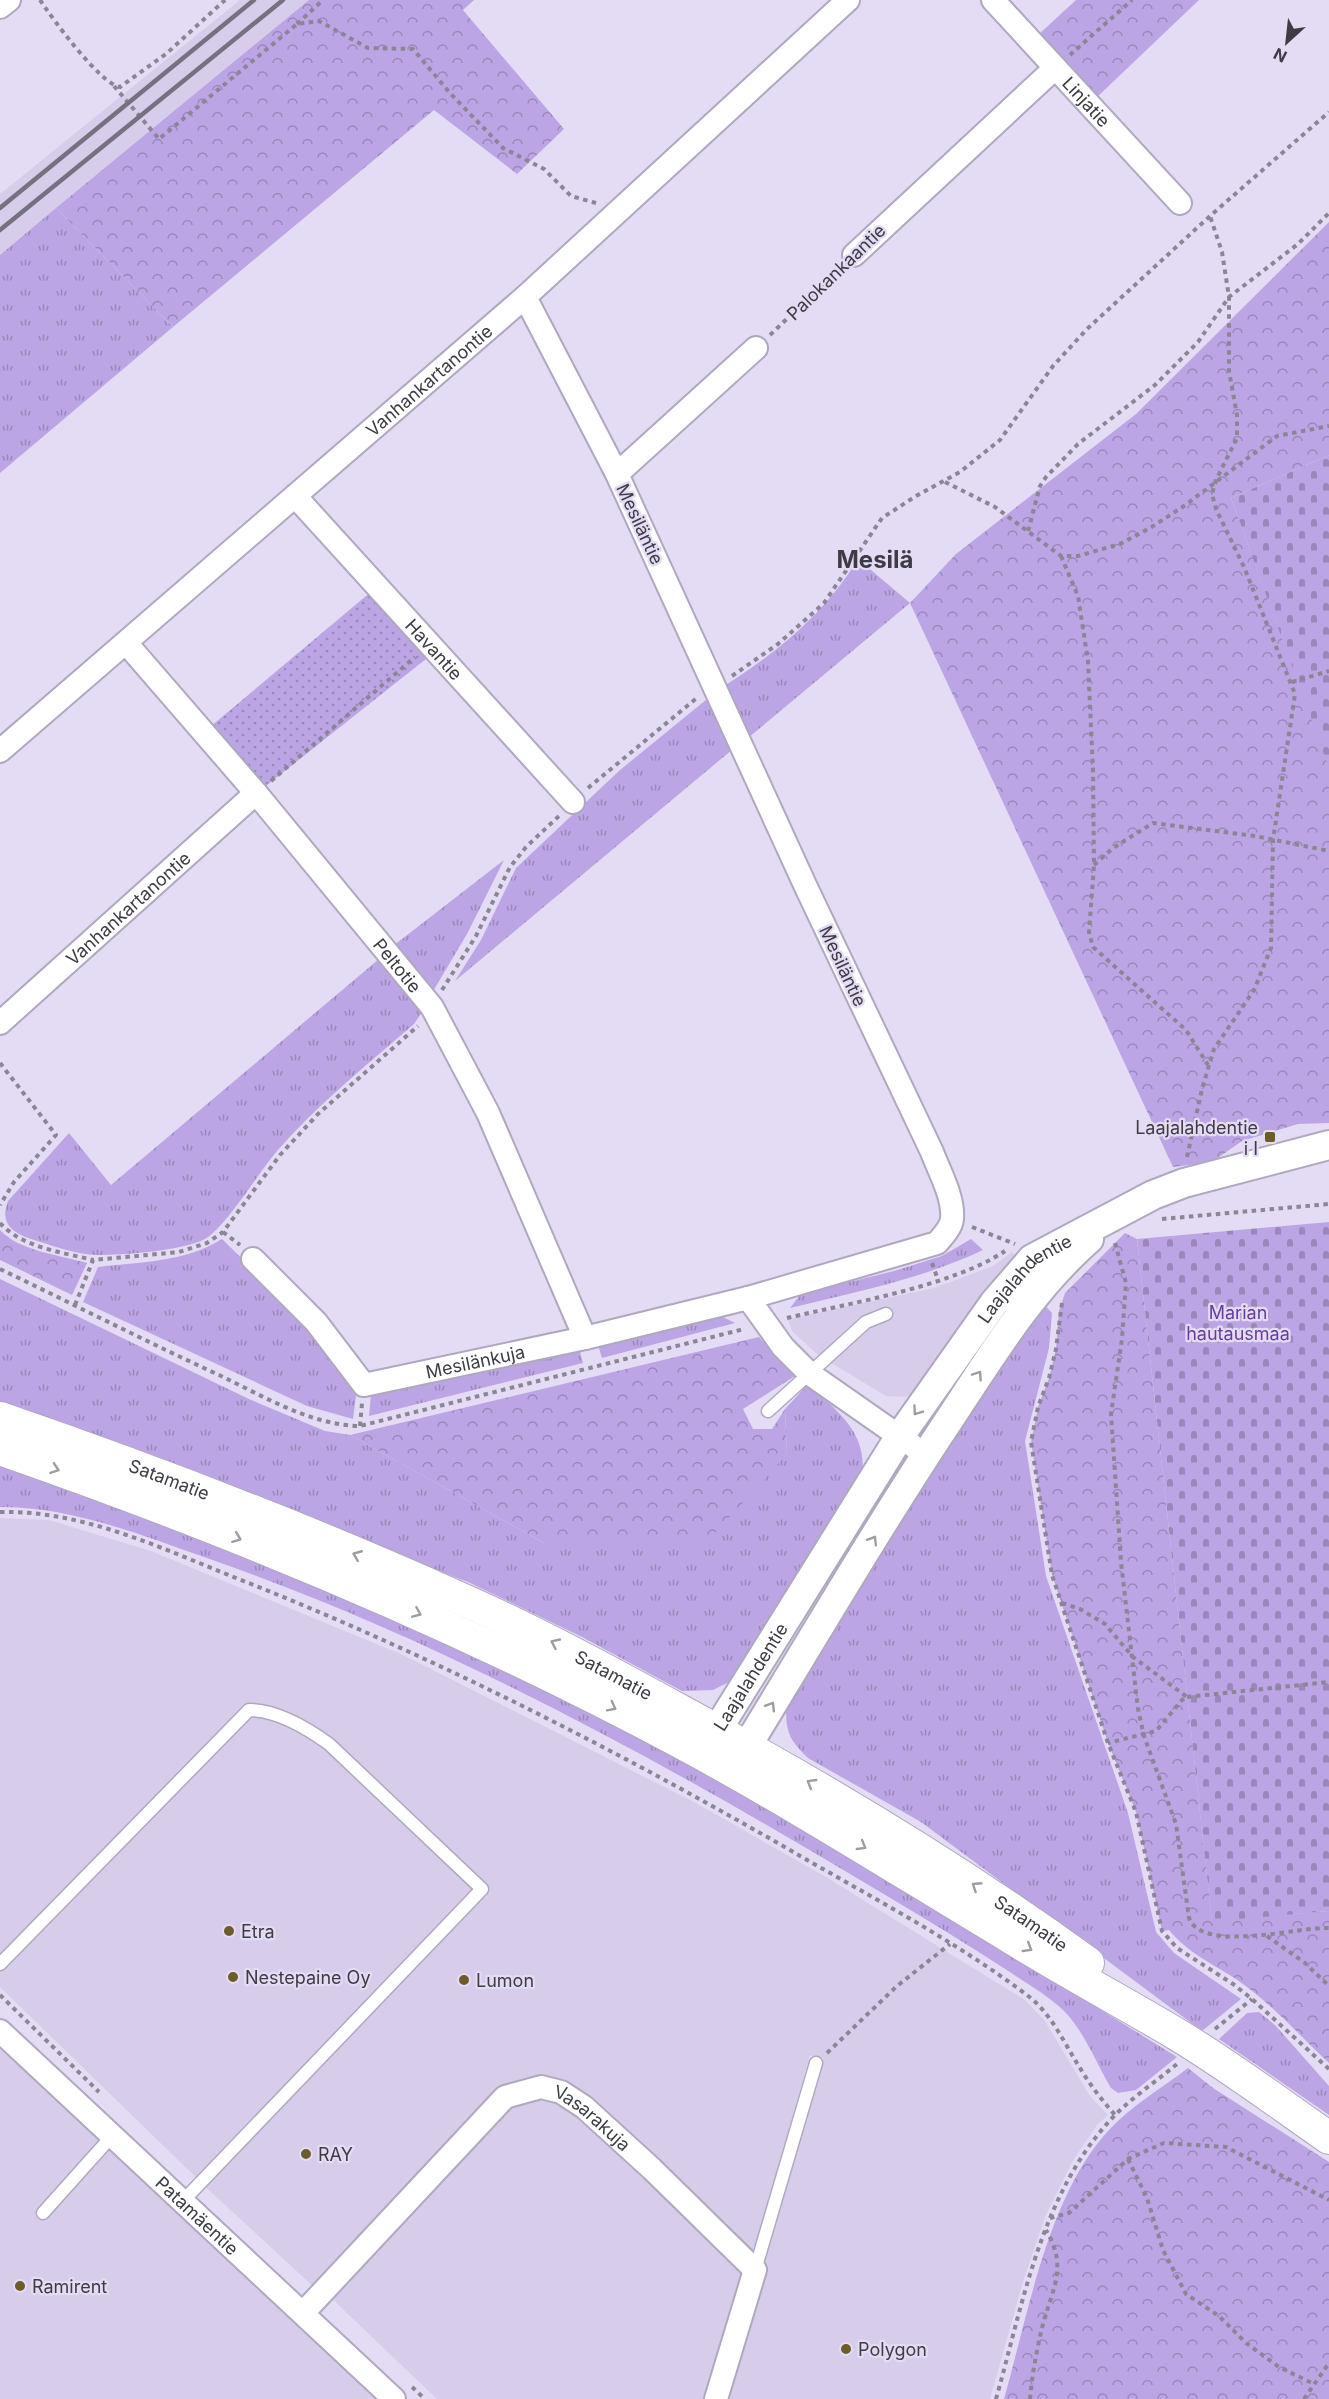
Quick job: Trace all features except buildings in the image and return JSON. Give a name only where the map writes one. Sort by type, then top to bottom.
[{"type":"main road","name":"Satamatie","points":[[0,1418],[105,1455],[456,1596],[570,1650],[747,1746],[903,1838],[1026,1917],[1125,1990],[1177,2047]]},
{"type":"main road","name":"Satamatie","points":[[0,1449],[96,1483],[258,1546],[447,1626],[562,1682],[720,1765],[887,1861],[1009,1937],[1177,2047],[1329,2138]]},
{"type":"street","points":[[0,7],[9,0]]},
{"type":"street","name":"Vanhankartanontie","points":[[0,751],[127,644],[525,297],[848,0]]},
{"type":"street","name":"Linjatie","points":[[993,0],[1054,69],[1180,203]]},
{"type":"street","name":"Palokankaantie","points":[[854,255],[1054,69]]},
{"type":"street","name":"Mesiläntie","points":[[525,297],[617,474],[932,1152],[948,1195],[952,1219]]},
{"type":"street","points":[[617,474],[756,348]]},
{"type":"street","name":"Havantie","points":[[295,496],[573,802]]},
{"type":"street","name":"Peltotie","points":[[127,644],[256,793],[432,1007],[488,1113],[585,1338]]},
{"type":"street","name":"Vanhankartanontie","points":[[0,1023],[256,793]]},
{"type":"street","name":"Laajalahdentie","points":[[720,1765],[747,1746],[926,1455],[1014,1321],[1049,1277],[1119,1225],[1184,1184],[1329,1145]]},
{"type":"street","points":[[926,1455],[810,1374],[783,1347],[748,1298],[937,1243],[948,1231],[952,1219]]},
{"type":"street","name":"Laajalahdentie","points":[[720,1765],[717,1730],[900,1436],[994,1303],[1032,1259],[1119,1225]]},
{"type":"street","name":"Mesilänkuja","points":[[253,1259],[316,1322],[364,1385],[585,1338],[748,1298]]},
{"type":"street","name":"Patamäentie","points":[[0,2031],[394,2399]]},
{"type":"street","name":"Vasarakuja","points":[[303,2313],[505,2097],[541,2087],[561,2092],[584,2107],[652,2169],[755,2270]]},
{"type":"street","points":[[716,2399],[755,2270]]},
{"type":"lane","points":[[768,1411],[866,1322],[886,1314]]},
{"type":"lane","points":[[0,1964],[249,1710],[274,1714],[314,1733],[482,1889],[182,2202]]},
{"type":"lane","points":[[755,2270],[816,2063]]},
{"type":"lane","points":[[43,2213],[112,2136]]},
{"type":"path","points":[[40,0],[62,32],[114,86],[159,139],[323,0]]},
{"type":"path","points":[[114,86],[126,85],[141,74],[225,0]]},
{"type":"path","points":[[1054,69],[1132,0]]},
{"type":"path","points":[[297,24],[318,21],[368,48],[413,49],[449,92],[503,148],[544,169],[571,196],[621,209]]},
{"type":"path","points":[[0,1223],[11,1235],[25,1242],[93,1260],[179,1252],[207,1243],[223,1232],[288,1147],[318,1114],[417,1028],[476,936],[510,867],[526,847],[632,749],[714,686],[778,644],[824,603],[882,518],[979,459],[1000,440],[1053,366],[1087,329],[1329,111]]},
{"type":"path","points":[[1028,531],[1040,486],[1046,477],[1078,444],[1132,405],[1178,363],[1215,321],[1229,297],[1298,244],[1329,213]]},
{"type":"path","points":[[1184,1184],[1188,1145],[1214,1048],[1254,990],[1271,948],[1273,840],[1295,694],[1244,567],[1216,509],[1212,494],[1216,480],[1237,438],[1237,415],[1228,354],[1229,297],[1222,252],[1210,216]]},
{"type":"path","name":"Palokankaantie","points":[[756,348],[854,255]]},
{"type":"path","points":[[1061,556],[1078,556],[1120,544],[1184,506],[1277,436],[1329,426]]},
{"type":"path","points":[[944,482],[981,499],[1061,556],[1078,596],[1088,662],[1094,865],[1089,932],[1093,947],[1186,1030],[1208,1066]]},
{"type":"path","points":[[256,793],[430,644]]},
{"type":"path","points":[[1292,682],[1329,670]]},
{"type":"path","points":[[1094,865],[1113,848],[1153,823],[1273,840],[1329,851]]},
{"type":"path","points":[[0,1063],[56,1135],[14,1182],[0,1205]]},
{"type":"path","points":[[1156,1220],[1255,1209],[1329,1204]]},
{"type":"path","points":[[952,1219],[1016,1244]]},
{"type":"path","points":[[1119,1225],[1115,1243],[1126,1283],[1110,1437],[1121,1562],[1144,1736],[1176,1824],[1192,1924],[1204,1934],[1266,1935],[1301,1932],[1312,1927],[1329,1929]]},
{"type":"path","points":[[1106,1251],[1115,1243]]},
{"type":"path","points":[[75,1305],[93,1260]]},
{"type":"path","points":[[1065,1293],[1059,1311],[1056,1349],[1049,1378],[1038,1407],[1031,1442],[1052,1575],[1108,1743],[1136,1812],[1162,1931],[1177,1948],[1252,1999],[1329,2069]]},
{"type":"path","points":[[0,1512],[51,1515],[94,1525],[263,1588],[406,1649],[697,1797],[950,1944],[1030,1997],[1049,2018],[1097,2094],[1115,2115]]},
{"type":"path","points":[[1062,1604],[1080,1609],[1105,1624],[1133,1657],[1187,1697]]},
{"type":"path","points":[[1108,1743],[1124,1738],[1144,1736],[1156,1731],[1187,1697],[1329,1682]]},
{"type":"path","points":[[1266,1935],[1305,1964],[1329,1986]]},
{"type":"path","points":[[816,2063],[897,1986],[950,1944]]},
{"type":"path","points":[[1213,2031],[1252,1999]]},
{"type":"path","points":[[996,2399],[1046,2229],[1077,2162],[1115,2115],[1177,2047]]},
{"type":"path","points":[[1050,2218],[1069,2213],[1128,2159],[1164,2143],[1226,2147],[1329,2200]]},
{"type":"path","points":[[1128,2159],[1147,2198],[1163,2250],[1186,2294],[1219,2316],[1246,2343],[1279,2367],[1314,2384]]},
{"type":"path","points":[[1030,2399],[1043,2324],[1056,2286],[1059,2264],[1054,2243],[1046,2229]]},
{"type":"path","points":[[1304,2399],[1329,2363]]},
{"type":"path","points":[[1308,2394],[1313,2399]]},
{"type":"shaded area","points":[[240,0],[309,0],[0,255],[0,194]]},
{"type":"shaded area","points":[[1012,1252],[1018,1258],[918,1391],[906,1397],[886,1396],[818,1355],[792,1331],[788,1319],[934,1288],[993,1266]]},
{"type":"shaded area","points":[[0,1518],[49,1520],[151,1551],[403,1655],[694,1802],[826,1877],[1025,2000],[1045,2021],[1090,2096],[1108,2115],[1097,2125],[1072,2162],[1045,2217],[1023,2282],[990,2399],[723,2399],[823,2063],[810,2055],[752,2257],[540,2079],[315,2288],[211,2192],[0,1987]]},
{"type":"shaded area","points":[[0,2046],[379,2399],[0,2399]]},
{"type":"shaded area","points":[[528,2096],[560,2100],[747,2271],[708,2399],[437,2399],[329,2296],[507,2103]]},
{"type":"green space","points":[[309,0],[474,0],[463,10],[564,129],[517,174],[434,110],[173,327],[56,208]]},
{"type":"green space","points":[[1076,0],[1199,0],[1095,99],[1037,36]]},
{"type":"green space","points":[[56,208],[173,327],[0,473],[0,255]]},
{"type":"green space","points":[[1329,222],[1329,455],[1231,498],[1329,766],[1329,1123],[1298,1124],[1242,1141],[1212,1162],[1173,1167],[910,603],[956,554],[1136,414]]},
{"type":"green space","points":[[1329,455],[1329,768],[1231,498]]},
{"type":"green space","points":[[858,559],[910,603],[748,738],[724,686],[763,660],[816,614]]},
{"type":"green space","points":[[372,591],[431,655],[262,789],[210,727]]},
{"type":"green space","points":[[712,695],[733,749],[455,981],[481,940],[516,868],[620,770]]},
{"type":"green space","points":[[504,860],[467,934],[432,993],[393,946]]},
{"type":"green space","points":[[379,959],[423,1011],[414,1024],[309,1117],[277,1151],[222,1224],[205,1239],[182,1247],[152,1252],[89,1255],[31,1239],[17,1233],[9,1225],[5,1215],[8,1201],[69,1133],[111,1185]]},
{"type":"green space","name":"Marian hautausmaa","points":[[1329,1222],[1329,1911],[1212,1922],[1137,1239]]},
{"type":"green space","points":[[0,1230],[29,1248],[87,1263],[72,1295],[0,1260]]},
{"type":"green space","points":[[1125,1233],[1137,1239],[1212,1921],[1329,1911],[1329,2063],[1249,1988],[1192,1951],[1169,1930],[1162,1931],[1136,1812],[1108,1743],[1052,1575],[1031,1442],[1038,1407],[1049,1378],[1056,1349],[1059,1311],[1065,1293]]},
{"type":"green space","points":[[222,1239],[284,1300],[357,1388],[353,1419],[307,1406],[83,1302],[98,1267],[178,1257],[208,1247]]},
{"type":"green space","points":[[971,1239],[983,1250],[913,1277],[790,1308],[801,1294],[894,1271],[942,1256]]},
{"type":"green space","points":[[0,1279],[251,1400],[325,1431],[350,1435],[544,1543],[787,1454],[785,1409],[809,1383],[840,1414],[856,1435],[863,1461],[862,1477],[735,1679],[713,1690],[682,1691],[582,1637],[468,1582],[0,1408]]},
{"type":"green space","points":[[1041,1301],[1052,1313],[1049,1348],[1025,1441],[1046,1576],[1128,1813],[1156,1932],[1174,1953],[1241,1999],[1202,2031],[921,1822],[808,1758],[797,1747],[788,1731],[786,1710],[931,1470]]},
{"type":"green space","points":[[719,1315],[735,1323],[602,1358],[598,1345]]},
{"type":"green space","points":[[759,1337],[795,1376],[743,1409],[753,1429],[772,1429],[785,1409],[787,1454],[707,1542],[544,1543],[350,1435]]},
{"type":"green space","points":[[579,1348],[583,1363],[369,1416],[371,1395]]},
{"type":"green space","points":[[0,1464],[273,1564],[559,1690],[846,1852],[1177,2057],[1136,2090],[1118,2093],[1111,2088],[1072,2020],[1046,1997],[931,1923],[719,1798],[552,1707],[466,1665],[293,1590],[104,1523],[27,1508],[0,1507]]},
{"type":"green space","points":[[1259,2012],[1275,2025],[1329,2086],[1329,2115],[1219,2039],[1247,2013]]},
{"type":"green space","points":[[1188,2068],[1213,2088],[1329,2162],[1329,2399],[1004,2399],[1043,2257],[1070,2188],[1088,2157],[1109,2130],[1137,2105]]},
{"type":"railway","points":[[0,208],[254,0]]},
{"type":"railway","points":[[0,230],[283,0]]},
{"type":"place","name":"Laajalahdentie i I","points":[[1270,1137]]},
{"type":"place","name":"Etra","points":[[229,1931]]},
{"type":"place","name":"Nestepaine Oy","points":[[233,1977]]},
{"type":"place","name":"Lumon","points":[[464,1980]]},
{"type":"place","name":"RAY","points":[[306,2154]]},
{"type":"place","name":"Ramirent","points":[[20,2286]]},
{"type":"place","name":"Polygon","points":[[846,2349]]},
{"type":"district","name":"Mesilä","points":[[875,559]]}]
